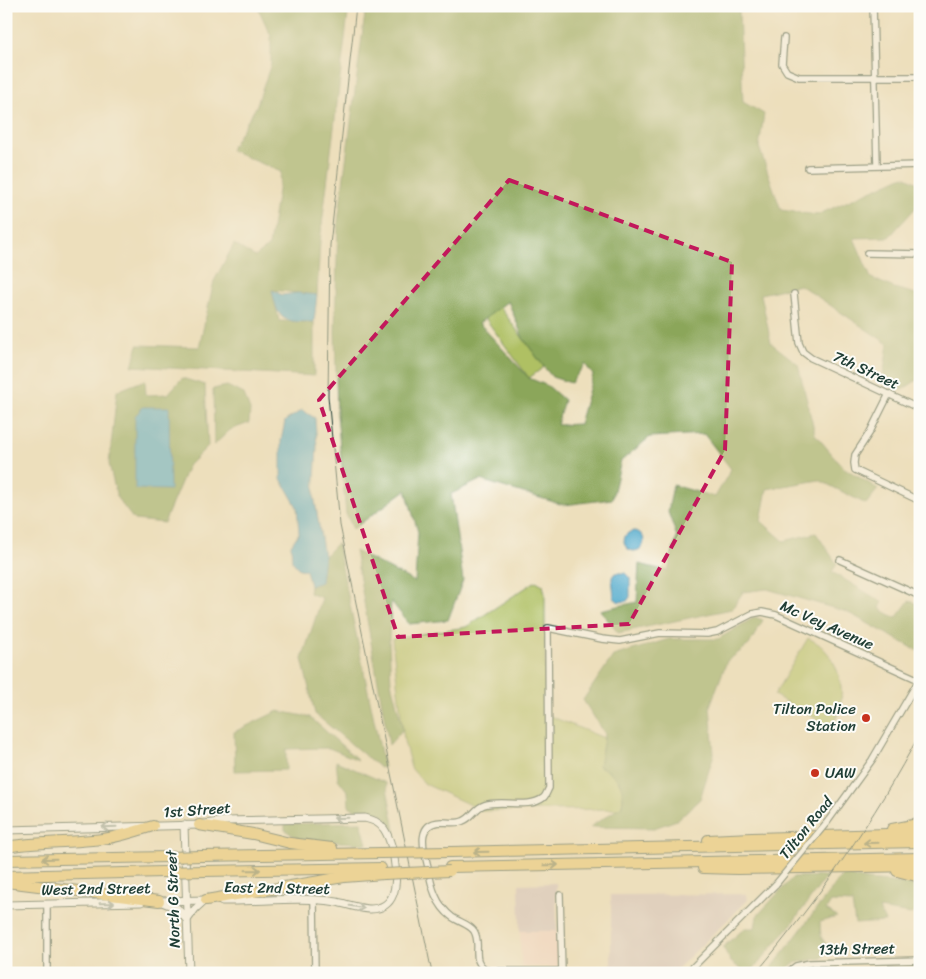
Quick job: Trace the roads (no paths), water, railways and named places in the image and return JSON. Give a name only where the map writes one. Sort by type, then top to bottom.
[{"type":"highway","points":[[873,834],[920,821]]},
{"type":"highway","points":[[199,825],[253,834],[290,843],[376,853]]},
{"type":"highway","points":[[6,847],[108,838],[153,826]]},
{"type":"highway","points":[[560,850],[752,838],[920,833]]},
{"type":"highway","points":[[6,860],[920,842]]},
{"type":"highway","points":[[6,876],[204,871],[384,871],[632,863],[920,858]]},
{"type":"highway","points":[[632,863],[737,870],[920,866]]},
{"type":"highway","points":[[864,867],[901,872],[920,877]]},
{"type":"highway","points":[[206,900],[384,871]]},
{"type":"highway","points":[[6,882],[159,901]]},
{"type":"street","points":[[873,6],[877,165]]},
{"type":"street","points":[[784,38],[782,64],[787,72],[799,77],[920,77]]},
{"type":"street","points":[[808,168],[920,165]]},
{"type":"street","points":[[867,253],[920,254]]},
{"type":"street","name":"7th Street","points":[[794,294],[799,343],[803,352],[811,358],[920,409]]},
{"type":"street","points":[[889,394],[870,432],[855,455],[855,470],[920,501]]},
{"type":"street","points":[[840,560],[920,596]]},
{"type":"street","name":"Mc Vey Avenue","points":[[562,972],[488,971],[482,968],[478,964],[476,935],[473,930],[445,911],[434,892],[422,841],[425,829],[429,824],[462,822],[482,806],[535,802],[544,797],[549,788],[548,628],[602,639],[620,640],[660,633],[707,634],[717,632],[752,614],[762,612],[776,615],[919,679]]},
{"type":"street","name":"Tilton Road","points":[[687,973],[776,884],[828,821],[872,760],[919,679]]},
{"type":"street","name":"1st Street","points":[[6,830],[199,825],[225,821],[365,818],[377,822],[385,831],[394,866],[396,886],[393,896]]},
{"type":"street","name":"North G Street","points":[[184,825],[189,973]]},
{"type":"street","points":[[560,894],[562,972]]},
{"type":"street","name":"East 2nd Street","points":[[186,900],[314,900],[335,902],[361,908],[375,908],[385,905],[393,896]]},
{"type":"street","name":"West 2nd Street","points":[[6,905],[186,900]]},
{"type":"street","points":[[159,901],[177,908],[187,920],[195,909],[206,900]]},
{"type":"street","points":[[314,900],[315,973]]},
{"type":"street","points":[[47,904],[48,973]]},
{"type":"street","name":"13th Street","points":[[787,973],[796,966],[810,963],[920,960]]},
{"type":"water","points":[[272,290],[282,295],[298,293],[317,295],[314,322],[295,321],[284,318],[277,309]]},
{"type":"water","points":[[143,407],[169,407],[170,490],[135,489],[135,416]]},
{"type":"water","points":[[302,410],[315,418],[317,447],[314,495],[324,556],[321,582],[310,586],[306,570],[299,569],[292,561],[291,545],[299,533],[297,507],[281,479],[281,441],[285,421]]},
{"type":"water","points":[[634,531],[641,534],[644,541],[641,548],[634,551],[627,548],[624,541],[627,534]]},
{"type":"water","points":[[615,573],[625,573],[630,578],[630,597],[627,601],[619,602],[614,598],[612,577]]},
{"type":"railway","points":[[356,6],[330,245],[328,396],[340,525],[432,973]]},
{"type":"railway","points":[[756,973],[844,858],[903,765],[920,733]]},
{"type":"place","name":"Tilton Police Station","points":[[866,718]]},
{"type":"place","name":"UAW","points":[[815,773]]}]
